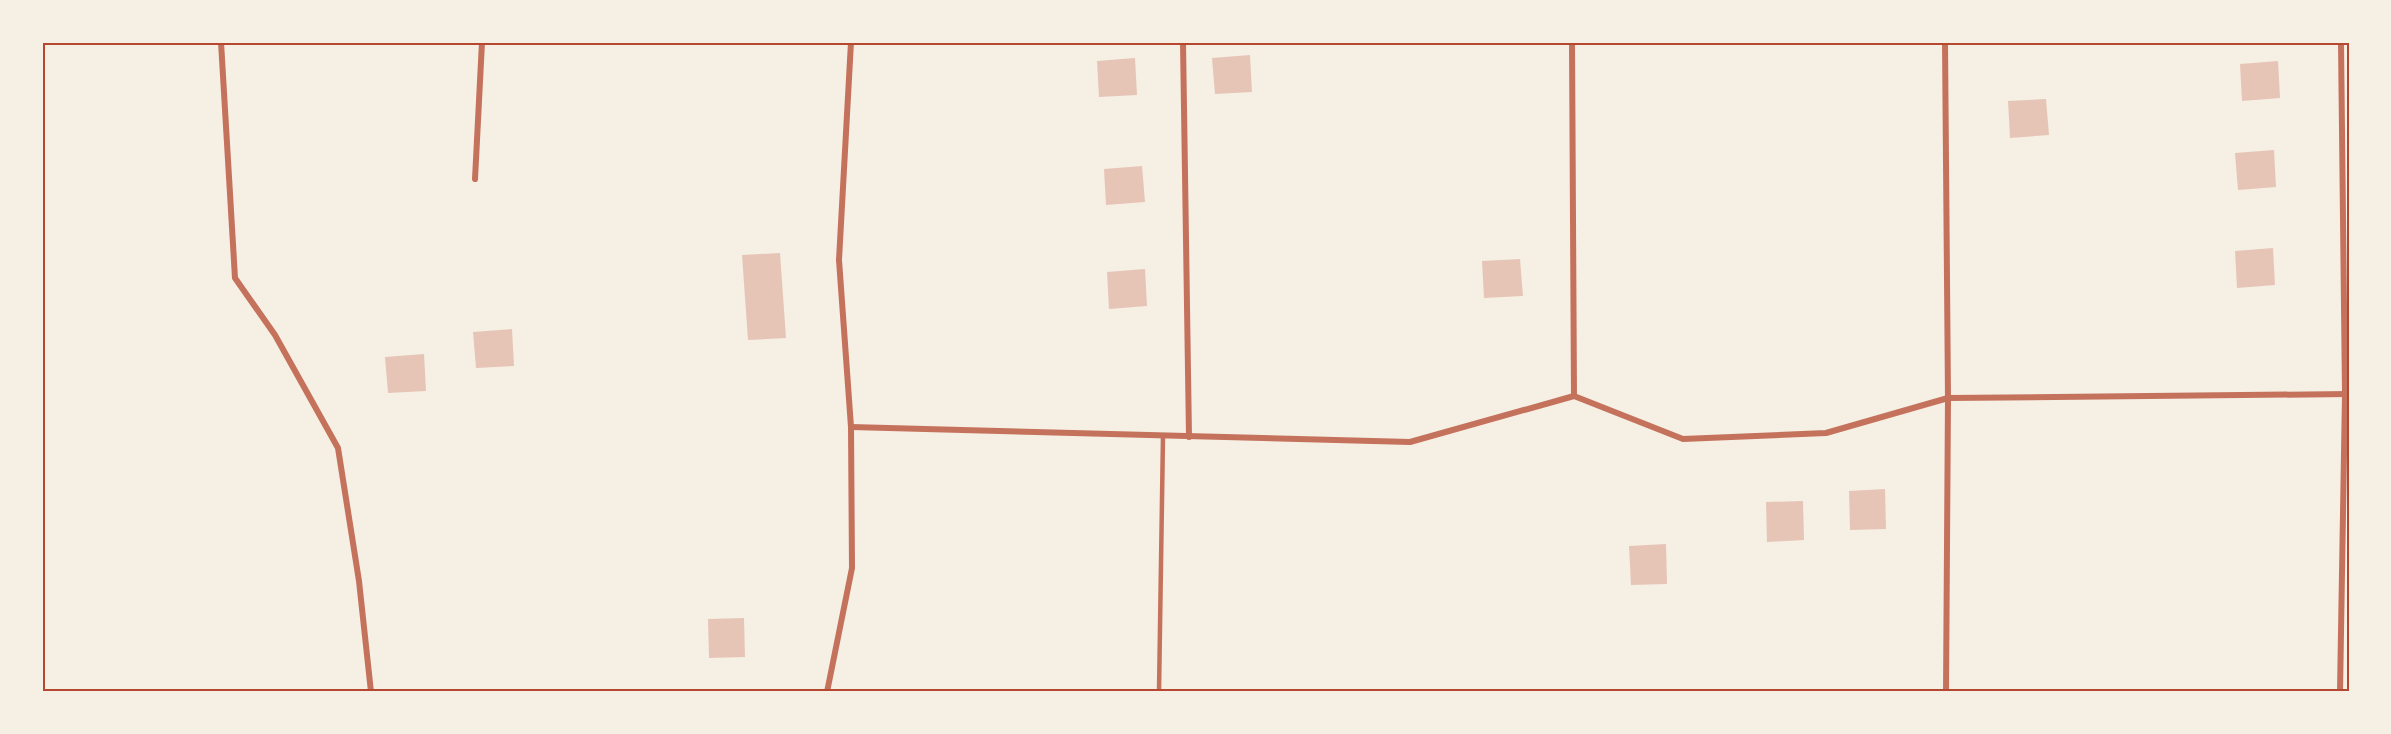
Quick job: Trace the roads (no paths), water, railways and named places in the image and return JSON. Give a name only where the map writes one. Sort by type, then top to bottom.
[{"type":"street","points":[[221,42],[235,278],[275,335],[338,448],[359,581],[371,692]]},
{"type":"street","points":[[475,179],[482,42]]},
{"type":"street","points":[[827,692],[852,568],[851,427],[838,260],[851,42]]},
{"type":"street","points":[[1183,42],[1190,437]]},
{"type":"street","points":[[1572,42],[1574,396]]},
{"type":"street","points":[[1945,42],[1948,398],[1946,692]]},
{"type":"street","points":[[2340,692],[2347,394],[2341,42]]},
{"type":"street","points":[[851,427],[1410,442],[1574,396],[1683,439],[1826,433],[1948,398],[2347,394]]},
{"type":"lane","points":[[1159,692],[1163,435]]}]
